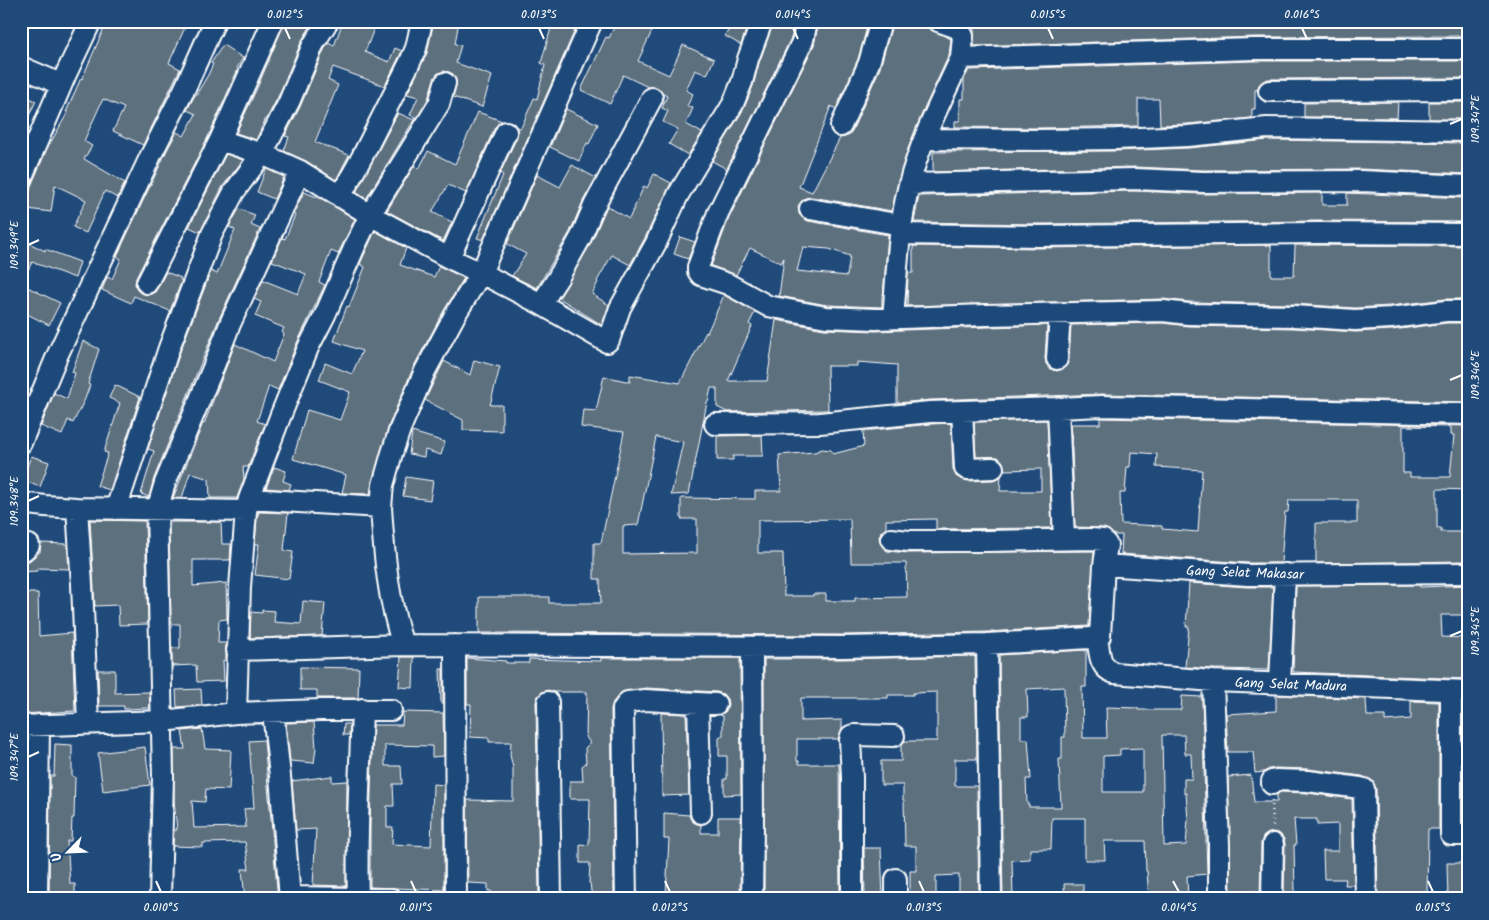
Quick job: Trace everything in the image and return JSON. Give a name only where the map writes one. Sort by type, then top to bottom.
[{"type":"street","points":[[21,179],[61,86],[92,21]]},
{"type":"street","points":[[21,443],[61,347],[215,21]]},
{"type":"street","points":[[147,283],[220,140],[272,21]]},
{"type":"street","points":[[116,509],[168,348],[212,234],[234,192],[262,154],[289,102],[313,45],[328,21]]},
{"type":"street","points":[[340,197],[410,62],[416,48],[422,21]]},
{"type":"street","points":[[403,645],[392,607],[381,507],[383,485],[392,453],[400,429],[425,371],[455,314],[481,272],[545,131],[592,21]]},
{"type":"street","points":[[220,140],[262,154],[300,171],[370,215],[449,258],[481,272],[541,304],[607,342],[620,308],[656,243],[678,196],[733,104],[762,21]]},
{"type":"street","points":[[807,21],[798,53],[718,213],[698,268],[701,275],[728,284],[768,306],[826,316],[865,319],[986,314],[1163,311],[1188,314],[1294,316],[1355,320],[1468,310]]},
{"type":"street","points":[[841,126],[868,63],[881,21]]},
{"type":"street","points":[[893,318],[901,229],[910,184],[925,139],[961,58],[963,36],[959,24],[938,21]]},
{"type":"street","points":[[961,58],[1254,49],[1468,49]]},
{"type":"street","points":[[21,67],[61,86]]},
{"type":"street","points":[[236,713],[240,587],[247,505],[308,348],[370,215],[431,117],[438,104],[445,83]]},
{"type":"street","points":[[1269,91],[1468,90]]},
{"type":"street","points":[[541,304],[581,237],[598,199],[652,98]]},
{"type":"street","points":[[925,139],[1116,139],[1188,136],[1268,128],[1468,131]]},
{"type":"street","points":[[449,258],[506,132]]},
{"type":"street","points":[[160,899],[162,721],[157,510],[165,483],[230,324],[300,171]]},
{"type":"street","points":[[910,184],[1135,179],[1203,182],[1360,181],[1468,186]]},
{"type":"street","points":[[810,209],[901,229],[1039,236],[1318,233],[1468,234]]},
{"type":"street","points":[[1057,359],[1060,314]]},
{"type":"street","points":[[715,424],[820,423],[895,414],[1102,406],[1468,414]]},
{"type":"street","points":[[1058,408],[1064,539]]},
{"type":"street","points":[[962,411],[965,468],[993,468]]},
{"type":"street","points":[[21,503],[76,508],[157,510],[247,505],[381,507]]},
{"type":"street","points":[[76,508],[83,594],[88,723]]},
{"type":"street","points":[[237,650],[403,645],[752,648],[987,644],[1094,638],[1100,636],[1104,565],[1107,546],[1103,540],[908,541],[891,539]]},
{"type":"street","name":"Gang Selat Makasar","points":[[1104,565],[1219,573],[1468,573]]},
{"type":"street","points":[[1280,683],[1284,574]]},
{"type":"street","name":"Gang Selat Madura","points":[[1094,638],[1102,665],[1108,671],[1114,673],[1213,681],[1459,691]]},
{"type":"street","points":[[987,644],[991,899]]},
{"type":"street","points":[[455,645],[456,899]]},
{"type":"street","points":[[752,648],[752,899]]},
{"type":"street","points":[[1213,681],[1218,899]]},
{"type":"street","points":[[1459,691],[1451,836],[1468,835]]},
{"type":"street","points":[[626,899],[623,709],[628,702],[645,700],[707,703],[701,813]]},
{"type":"street","points":[[548,702],[551,899]]},
{"type":"street","points":[[37,899],[30,725],[162,721],[236,713],[362,709],[391,710]]},
{"type":"street","points":[[358,898],[357,819],[360,793],[362,709]]},
{"type":"street","points":[[273,712],[290,898],[392,899]]},
{"type":"street","points":[[852,899],[851,736],[894,736]]},
{"type":"street","points":[[1272,784],[1272,781],[1276,780],[1308,780],[1364,789],[1366,899]]},
{"type":"street","points":[[1272,899],[1273,844]]},
{"type":"path","points":[[1272,784],[1273,844]]},
{"type":"building","points":[[107,21],[188,21],[169,63],[180,69],[143,145],[113,131],[124,108],[103,99],[84,141],[92,146],[84,159],[125,183],[117,198],[105,191],[86,233],[73,227],[86,200],[55,185],[51,212],[27,209],[31,186],[47,149],[68,112],[66,112]]},
{"type":"building","points":[[285,21],[314,21],[302,40],[278,97],[256,140],[236,133]]},
{"type":"building","points":[[343,21],[377,21],[365,52],[389,62],[395,48],[402,51],[385,86],[333,67],[328,80],[338,85],[315,142],[349,155],[336,180],[306,161],[284,151],[289,137],[285,136],[300,107],[324,50],[328,43],[334,46]]},
{"type":"building","points":[[434,21],[459,21],[455,44],[461,45],[456,63],[492,76],[482,107],[453,97],[456,80],[453,74],[443,71],[437,74],[434,79],[428,99],[417,118],[410,115],[418,97],[407,94],[427,53]]},
{"type":"building","points":[[553,21],[579,21],[483,240],[477,238],[503,175],[500,173],[517,137],[518,131],[516,127],[521,128],[534,98],[537,99],[545,65],[541,63]]},
{"type":"building","points":[[617,21],[632,21],[652,31],[638,61],[669,75],[683,45],[714,59],[707,75],[695,70],[686,90],[693,94],[687,106],[693,108],[686,124],[702,133],[688,155],[669,144],[678,129],[663,122],[668,111],[662,108],[667,96],[658,88],[648,87],[623,75],[610,104],[581,90],[606,37],[609,38]]},
{"type":"building","points":[[734,21],[749,21],[741,45],[725,36]]},
{"type":"building","points":[[774,21],[795,21],[792,36],[727,169],[712,161],[744,108]]},
{"type":"building","points":[[819,21],[846,23],[847,21],[869,21],[858,59],[836,109],[831,106],[799,187],[812,192],[840,138],[848,136],[852,131],[880,68],[893,21],[926,21],[929,29],[951,39],[949,55],[908,149],[892,211],[812,197],[805,198],[798,206],[799,214],[808,221],[888,235],[882,307],[827,305],[779,296],[784,258],[781,263],[750,248],[736,275],[711,266],[729,218],[814,45]],"holes":[[[803,247],[829,249],[850,256],[847,276],[797,271]]]},
{"type":"building","points":[[974,21],[1462,21],[1462,36],[1254,37],[974,46]]},
{"type":"building","points":[[223,45],[243,58],[209,135],[136,278],[135,284],[137,290],[148,295],[154,293],[166,272],[182,280],[170,311],[134,296],[131,303],[102,290],[107,277],[112,279],[121,259],[117,256],[168,148],[177,132],[184,136],[196,114],[187,110],[208,75],[213,64],[211,63]]},
{"type":"building","points":[[1254,61],[1468,61],[1468,78],[1268,79],[1263,81],[1255,90],[1255,109],[1252,109],[1252,118],[1160,125],[1159,99],[1138,99],[1138,126],[955,127],[955,121],[960,121],[960,99],[964,99],[964,79],[969,70]]},
{"type":"building","points":[[21,94],[36,101],[21,132]]},
{"type":"building","points":[[1398,102],[1397,118],[1304,117],[1304,103]]},
{"type":"building","points":[[1429,102],[1468,102],[1468,119],[1429,119]]},
{"type":"building","points":[[566,109],[598,124],[579,161],[550,147]]},
{"type":"building","points":[[478,112],[502,121],[495,127],[466,193],[448,185],[432,212],[452,222],[443,241],[387,211],[414,166],[419,169],[428,151],[455,164]]},
{"type":"building","points":[[398,113],[414,120],[366,199],[356,192]]},
{"type":"building","points":[[1268,140],[1468,143],[1468,174],[1361,169],[1203,170],[1135,167],[933,172],[933,152],[1116,151],[1189,148]]},
{"type":"building","points":[[226,154],[243,160],[223,186],[200,232],[189,227]]},
{"type":"building","points":[[572,165],[596,178],[583,201],[570,232],[537,288],[512,276],[526,254],[507,244],[537,175],[560,187]]},
{"type":"building","points":[[266,169],[284,177],[274,199],[257,192]]},
{"type":"building","points":[[654,174],[671,183],[645,238],[630,265],[612,255],[592,294],[609,305],[602,325],[559,298],[591,243],[607,206],[629,219],[644,186],[647,188]]},
{"type":"building","points":[[1135,191],[1203,194],[1322,193],[1322,205],[1347,205],[1347,193],[1465,198],[1465,222],[1318,221],[1039,224],[914,222],[919,196]]},
{"type":"building","points":[[304,192],[322,199],[355,219],[338,254],[331,251],[319,282],[325,285],[297,343],[278,390],[269,386],[257,421],[265,424],[248,467],[243,467],[244,479],[237,498],[210,498],[209,479],[190,473],[182,498],[173,498],[235,344],[273,362],[284,334],[282,332],[284,328],[255,316],[261,302],[254,299],[263,280],[298,294],[306,274],[272,261],[282,238],[285,239],[295,215],[293,214]]},
{"type":"building","points":[[239,209],[255,215],[251,225],[260,229],[219,319],[154,478],[149,497],[141,494],[154,451],[148,449],[180,352],[211,271],[217,274],[235,230],[229,227]]},
{"type":"building","points":[[375,231],[406,248],[400,265],[434,277],[439,266],[464,278],[414,366],[389,425],[370,494],[342,493],[346,475],[293,459],[307,410],[340,420],[350,392],[319,380],[325,363],[352,374],[362,351],[334,341],[347,306],[349,307],[365,267],[360,264]]},
{"type":"building","points":[[680,237],[695,242],[688,259],[674,254]]},
{"type":"building","points":[[21,239],[45,251],[45,249],[80,262],[75,278],[32,262],[21,284]]},
{"type":"building","points":[[1271,245],[1271,276],[1294,276],[1295,245],[1468,246],[1468,299],[1445,299],[1355,308],[1294,304],[1189,302],[1163,299],[907,306],[908,273],[913,273],[913,246],[1039,248]]},
{"type":"building","points":[[21,284],[60,303],[49,325],[21,311]]},
{"type":"building","points":[[724,295],[755,312],[749,324],[752,326],[728,381],[767,381],[776,320],[824,329],[875,331],[1047,325],[1046,364],[1051,369],[1057,371],[1063,369],[1069,360],[1071,325],[1162,323],[1188,326],[1294,328],[1356,332],[1392,330],[1447,323],[1468,323],[1468,402],[1102,394],[930,400],[897,403],[897,365],[857,362],[857,366],[827,366],[828,410],[727,412],[717,407],[717,388],[711,388],[689,494],[671,495],[683,442],[656,437],[638,525],[623,526],[623,554],[697,553],[697,519],[681,519],[681,498],[755,499],[755,491],[781,491],[779,455],[815,452],[822,449],[831,450],[833,454],[864,446],[863,431],[951,423],[953,469],[956,476],[968,481],[993,480],[1001,476],[1000,491],[1041,491],[1041,469],[1004,470],[1003,462],[998,457],[976,457],[974,422],[1047,420],[1052,528],[936,529],[936,519],[886,520],[886,528],[879,537],[880,543],[887,551],[909,553],[1094,551],[1089,626],[987,632],[843,635],[479,633],[479,597],[549,597],[549,603],[601,603],[600,579],[594,579],[594,543],[601,543],[624,432],[581,427],[583,410],[596,411],[604,376],[630,382],[630,375],[680,383],[707,333]],"holes":[[[850,519],[851,563],[906,563],[907,597],[855,598],[855,601],[826,601],[826,594],[784,596],[783,553],[758,553],[758,520]]]},
{"type":"building","points":[[83,341],[99,349],[85,399],[73,423],[68,420],[62,435],[41,426],[54,393],[67,399],[75,373],[72,372]]},
{"type":"building","points":[[474,360],[500,367],[490,405],[502,405],[502,431],[463,430],[463,420],[425,400],[444,361],[470,375]]},
{"type":"building","points":[[115,385],[140,397],[110,490],[97,486],[108,453],[104,452],[120,403],[109,398]]},
{"type":"building","points":[[1100,418],[1468,426],[1468,490],[1437,489],[1437,528],[1441,528],[1441,532],[1465,532],[1465,561],[1316,563],[1316,523],[1357,523],[1357,500],[1289,500],[1288,512],[1285,512],[1281,563],[1248,563],[1121,554],[1122,535],[1114,535],[1104,528],[1075,527],[1071,424],[1100,424]],"holes":[[[1403,426],[1451,427],[1451,435],[1454,435],[1450,477],[1410,477],[1410,473],[1403,473]],[[1131,452],[1157,454],[1156,467],[1202,470],[1198,532],[1162,529],[1162,526],[1121,524],[1120,493],[1125,493],[1127,467],[1130,467]]]},
{"type":"building","points":[[412,432],[445,442],[441,455],[425,450],[424,457],[409,454]]},
{"type":"building","points":[[762,435],[763,456],[733,456],[733,460],[717,460],[717,436]]},
{"type":"building","points":[[31,456],[49,462],[40,487],[22,480]]},
{"type":"building","points":[[274,467],[286,471],[283,481],[291,484],[289,490],[266,488]]},
{"type":"building","points":[[406,477],[433,481],[430,500],[403,496]]},
{"type":"building","points":[[259,512],[288,513],[284,550],[293,552],[289,579],[255,575],[259,544],[255,544]]},
{"type":"building","points":[[90,520],[145,521],[148,624],[119,625],[118,605],[95,606]]},
{"type":"building","points":[[169,522],[221,522],[222,544],[231,544],[230,560],[193,560],[193,586],[226,583],[227,619],[219,620],[218,643],[226,643],[226,661],[223,660],[224,681],[197,682],[196,665],[172,666],[172,648],[180,648],[180,624],[171,624]]},
{"type":"building","points":[[41,543],[67,544],[69,569],[37,568],[37,571],[21,572],[21,562],[29,561],[40,552]]},
{"type":"building","points":[[1189,583],[1273,587],[1269,670],[1185,667],[1189,627],[1186,627]]},
{"type":"building","points":[[1420,585],[1420,587],[1468,585],[1468,615],[1441,615],[1442,637],[1468,638],[1468,679],[1293,672],[1296,586]]},
{"type":"building","points":[[21,593],[38,593],[39,636],[72,633],[75,711],[21,714]]},
{"type":"building","points":[[303,601],[325,603],[322,636],[250,638],[251,612],[262,613],[262,610],[275,611],[274,622],[301,624]]},
{"type":"building","points":[[1086,650],[1086,687],[1082,687],[1083,738],[1107,738],[1106,707],[1138,708],[1138,710],[1181,710],[1182,696],[1202,697],[1207,874],[1187,876],[1188,899],[1149,899],[1145,841],[1104,841],[1105,860],[1085,860],[1085,818],[1052,818],[1051,849],[1030,849],[1030,859],[1012,860],[1013,899],[1003,899],[999,655]],"holes":[[[1064,687],[1065,737],[1062,737],[1062,759],[1059,759],[1061,807],[1029,807],[1029,804],[1027,804],[1026,779],[1031,779],[1028,739],[1021,739],[1021,717],[1028,717],[1027,689]],[[1162,735],[1184,735],[1185,754],[1191,754],[1192,779],[1184,779],[1188,820],[1186,845],[1164,846]],[[1143,748],[1143,792],[1103,792],[1103,756],[1120,755],[1120,749]]]},
{"type":"building","points":[[975,656],[977,759],[955,759],[955,786],[977,786],[979,899],[959,899],[959,875],[936,876],[936,899],[910,899],[910,871],[916,871],[916,846],[905,846],[903,785],[881,785],[881,761],[901,761],[901,745],[905,741],[937,741],[937,692],[913,693],[913,695],[888,695],[888,698],[801,698],[801,721],[842,720],[842,729],[838,739],[797,739],[797,761],[799,761],[799,764],[839,764],[840,899],[764,899],[764,659]]},
{"type":"building","points":[[401,657],[414,657],[413,688],[399,687]]},
{"type":"building","points":[[467,658],[506,661],[506,663],[529,663],[529,659],[601,661],[601,658],[740,658],[741,794],[724,795],[724,779],[727,779],[727,756],[719,756],[719,737],[723,735],[723,716],[720,715],[726,711],[728,704],[723,694],[717,692],[646,688],[622,692],[613,702],[611,709],[614,899],[592,899],[589,883],[590,863],[580,863],[580,844],[589,845],[590,799],[570,799],[570,781],[583,781],[582,766],[586,763],[585,748],[590,743],[586,737],[587,692],[554,692],[548,690],[542,692],[536,702],[539,895],[493,899],[491,891],[488,891],[488,884],[468,883],[467,800],[513,801],[511,742],[489,742],[489,738],[470,737],[471,704],[467,704]]},
{"type":"building","points":[[300,667],[359,668],[358,698],[317,698],[317,690],[300,690]]},
{"type":"building","points":[[440,669],[443,669],[443,704],[441,704]]},
{"type":"building","points":[[98,670],[115,670],[115,693],[149,692],[150,708],[124,709],[124,706],[99,706]]},
{"type":"building","points":[[201,689],[202,705],[177,707],[176,690]]},
{"type":"building","points":[[1276,695],[1366,699],[1367,716],[1385,716],[1385,721],[1411,719],[1411,701],[1439,702],[1439,829],[1428,829],[1427,897],[1378,899],[1376,789],[1373,781],[1362,776],[1308,769],[1276,768],[1255,773],[1253,752],[1228,752],[1226,714],[1276,711]]},
{"type":"building","points":[[1463,704],[1468,704],[1468,783],[1466,807],[1468,807],[1468,823],[1463,823]]},
{"type":"building","points":[[403,712],[443,713],[444,756],[432,757],[432,746],[385,745],[385,766],[401,766],[402,784],[393,784],[394,806],[387,806],[387,827],[393,827],[392,844],[431,846],[433,784],[444,785],[444,890],[370,887],[373,725],[402,725]]},
{"type":"building","points":[[661,713],[686,714],[689,795],[662,796]]},
{"type":"building","points":[[314,722],[316,748],[314,763],[290,761],[286,723]]},
{"type":"building","points":[[344,724],[350,724],[349,735],[343,735]]},
{"type":"building","points":[[202,729],[205,749],[231,750],[229,790],[206,789],[205,802],[192,801],[194,828],[246,827],[244,809],[254,808],[249,741],[264,740],[278,899],[245,899],[242,869],[249,869],[245,842],[203,843],[203,847],[173,846],[174,830],[177,830],[174,800],[174,749],[185,749],[182,731]]},
{"type":"building","points":[[21,743],[27,743],[26,793],[21,793]]},
{"type":"building","points":[[55,744],[72,745],[72,776],[75,777],[74,818],[72,818],[71,841],[67,841],[70,884],[75,884],[75,899],[49,899],[50,776],[54,776]]},
{"type":"building","points":[[145,747],[150,785],[103,791],[98,753]]},
{"type":"building","points":[[1251,775],[1254,802],[1277,802],[1277,795],[1280,792],[1307,793],[1352,799],[1354,885],[1345,885],[1346,879],[1324,879],[1323,851],[1338,851],[1338,824],[1317,825],[1317,819],[1294,819],[1296,845],[1294,845],[1295,894],[1284,895],[1285,844],[1280,834],[1274,832],[1263,837],[1261,843],[1260,899],[1255,899],[1255,891],[1231,893],[1228,777]]},
{"type":"building","points":[[332,776],[332,782],[347,781],[346,886],[313,885],[316,829],[296,830],[292,781]]},
{"type":"building","points":[[21,797],[26,797],[26,865],[21,865]]},
{"type":"building","points":[[664,813],[689,815],[691,820],[701,825],[701,833],[718,833],[718,817],[741,817],[740,899],[699,899],[699,897],[666,895],[669,839],[664,839]]},
{"type":"building","points":[[864,848],[881,848],[883,899],[865,899]]},
{"type":"building","points":[[1447,863],[1463,863],[1463,875],[1468,874],[1468,899],[1448,899]]},
{"type":"building","points":[[1064,884],[1083,884],[1083,899],[1065,899]]}]
